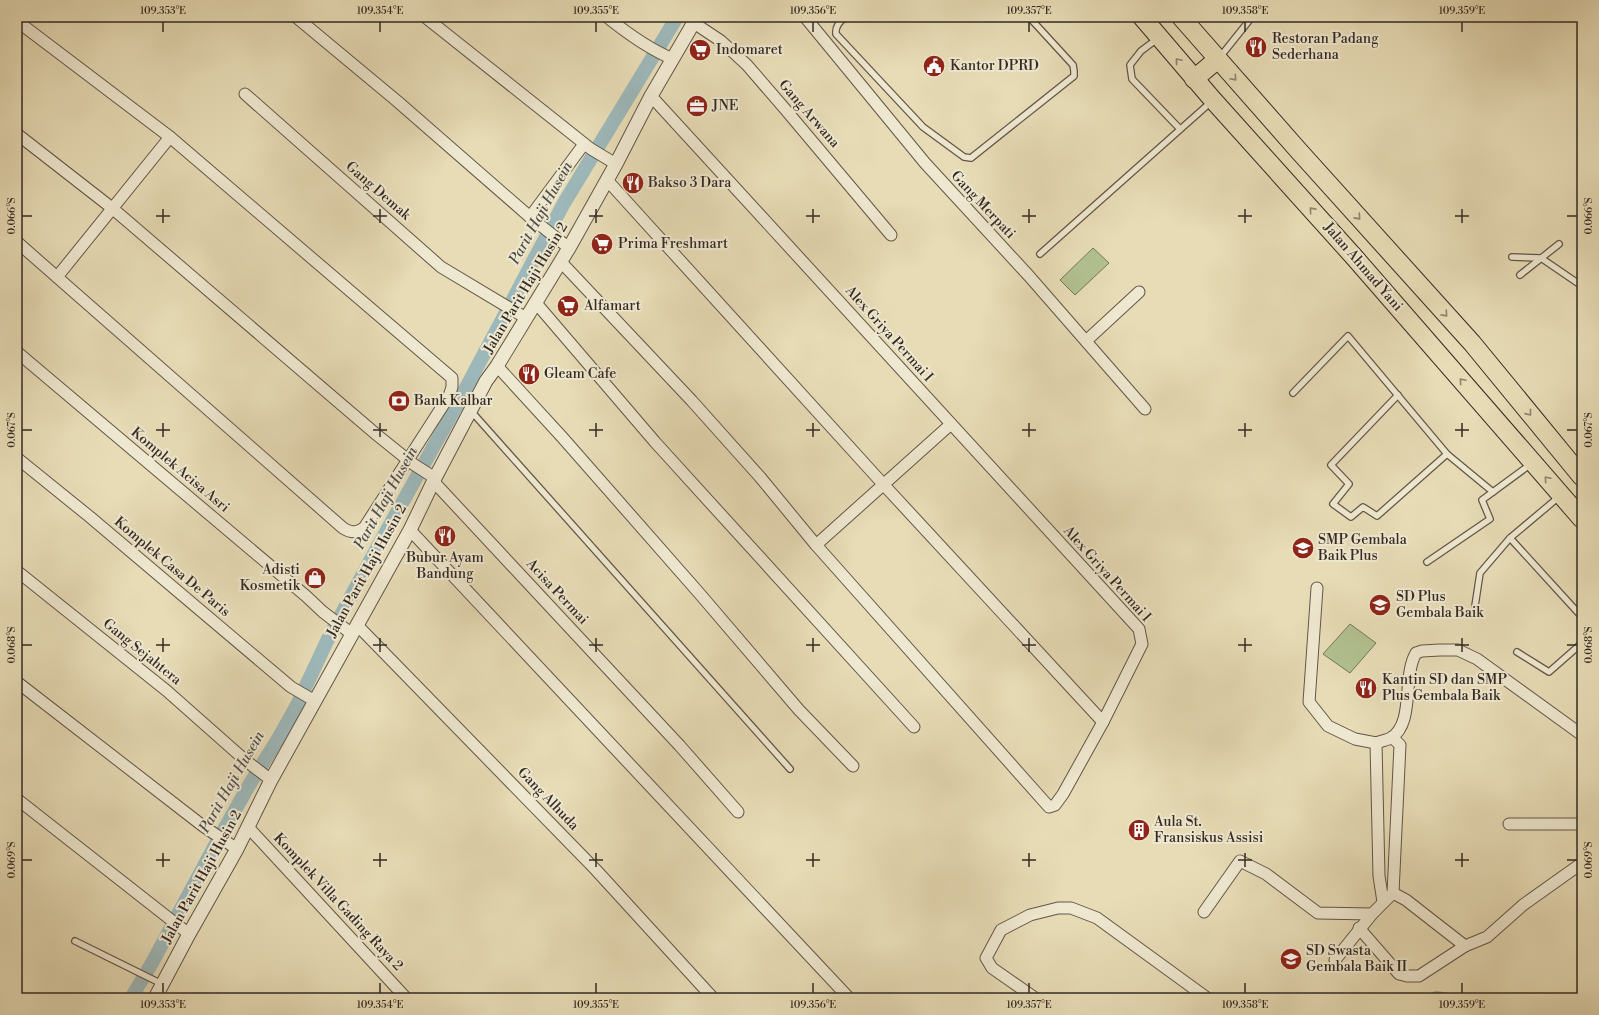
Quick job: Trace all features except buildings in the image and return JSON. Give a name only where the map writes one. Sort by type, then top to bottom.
[{"type":"highway","name":"Jalan Ahmad Yani","points":[[1142,17],[1194,79],[1355,258],[1582,519]]},
{"type":"highway","name":"Jalan Ahmad Yani","points":[[1181,17],[1298,150],[1472,343],[1582,477]]},
{"type":"highway","points":[[1194,79],[1218,59]]},
{"type":"street","points":[[296,17],[397,101],[547,232],[564,244]]},
{"type":"street","points":[[425,17],[587,146],[611,161]]},
{"type":"street","points":[[607,17],[628,34],[668,57]]},
{"type":"street","name":"Gang Merpati","points":[[805,17],[925,164],[1029,276],[1145,409]]},
{"type":"street","name":"Jalan Parit Haji Husin 2","points":[[155,998],[186,932],[248,827],[269,778],[312,699],[410,530],[433,478],[486,381],[498,366],[522,316],[536,303],[561,262],[564,244],[607,180],[611,161],[651,96],[668,57],[696,20]]},
{"type":"street","name":"Gang Arwana","points":[[696,20],[722,40],[747,66],[891,235]]},
{"type":"street","points":[[17,21],[170,137],[452,378],[452,388],[449,396],[411,462],[364,528],[358,532],[350,532],[343,528],[17,242]]},
{"type":"street","name":"Gang Demak","points":[[245,94],[441,267],[522,316]]},
{"type":"street","name":"Alex Griya Permai I","points":[[651,96],[1139,629],[1142,644],[1103,722],[1063,794],[1055,805],[1049,807],[816,545]]},
{"type":"street","name":"Acisa Permai","points":[[17,134],[112,208],[371,430],[433,478],[680,746],[738,812]]},
{"type":"street","points":[[57,277],[170,137]]},
{"type":"street","points":[[530,217],[587,146]]},
{"type":"street","points":[[607,180],[883,484],[1103,722]]},
{"type":"street","points":[[561,262],[760,477],[816,545],[951,424]]},
{"type":"street","points":[[1086,342],[1138,292]]},
{"type":"street","points":[[536,303],[655,442],[914,727]]},
{"type":"street","name":"Komplek Acisa Asri","points":[[17,352],[323,612],[352,629]]},
{"type":"street","points":[[498,366],[699,593],[799,710],[853,766]]},
{"type":"street","name":"Komplek Casa De Paris","points":[[17,458],[90,517],[291,687],[312,699]]},
{"type":"street","points":[[410,530],[849,998]]},
{"type":"street","name":"Gang Sejahtera","points":[[17,570],[167,692],[245,760],[269,778]]},
{"type":"street","points":[[1317,588],[1310,702],[1328,726],[1355,738],[1376,743],[1392,738],[1402,726],[1404,720],[1409,668],[1416,653],[1422,651],[1458,650],[1477,659],[1582,735]]},
{"type":"street","name":"Gang Alhuda","points":[[352,629],[590,864],[713,998]]},
{"type":"street","points":[[17,682],[202,826],[235,848]]},
{"type":"street","points":[[1335,960],[1372,914],[1393,893],[1400,745],[1392,738]]},
{"type":"street","points":[[1376,743],[1378,876],[1383,902]]},
{"type":"street","points":[[17,800],[186,932]]},
{"type":"street","points":[[1509,824],[1582,824]]},
{"type":"street","name":"Komplek Villa Gading Raya 2","points":[[248,827],[406,998]]},
{"type":"street","points":[[1204,912],[1240,861],[1266,874],[1318,913],[1372,914]]},
{"type":"street","points":[[1360,928],[1399,974],[1419,976],[1465,946],[1487,937],[1523,905],[1582,863]]},
{"type":"street","points":[[1393,893],[1406,900],[1450,936],[1465,946]]},
{"type":"street","points":[[1035,998],[992,968],[986,958],[1001,930],[1030,915],[1058,908],[1071,908],[1097,918],[1207,998]]},
{"type":"lane","points":[[845,17],[837,25],[835,30],[836,34],[923,127],[964,158],[971,158],[1074,76],[1072,65],[1029,17]]},
{"type":"lane","points":[[1034,22],[1039,17]]},
{"type":"lane","points":[[1218,59],[1252,17]]},
{"type":"lane","points":[[1159,37],[1141,52],[1130,65],[1132,79],[1180,129]]},
{"type":"lane","points":[[1040,254],[1213,100]]},
{"type":"lane","points":[[1520,275],[1559,244]]},
{"type":"lane","points":[[1512,257],[1541,258],[1582,286]]},
{"type":"lane","points":[[1293,393],[1348,336],[1447,454],[1493,492]]},
{"type":"lane","points":[[1398,395],[1331,465],[1349,484],[1333,504],[1352,517],[1363,507],[1377,516],[1447,454]]},
{"type":"lane","points":[[470,411],[790,769]]},
{"type":"lane","points":[[1427,562],[1490,519],[1482,500],[1532,462]]},
{"type":"lane","points":[[1475,606],[1480,573],[1510,538],[1560,495]]},
{"type":"lane","points":[[1510,538],[1582,617]]},
{"type":"lane","points":[[1518,652],[1549,672],[1582,643]]},
{"type":"lane","points":[[75,942],[162,984]]},
{"type":"green space","points":[[1093,248],[1109,263],[1075,295],[1060,280]]},
{"type":"green space","points":[[1350,624],[1376,643],[1350,673],[1323,654]]},
{"type":"water","points":[[1435,992],[1446,993],[1457,998],[1421,998]]},
{"type":"waterway","name":"Parit Haji Husein","points":[[131,998],[152,963],[213,849],[296,707],[328,639],[459,401],[564,203],[677,17]]},
{"type":"place","name":"Restoran Padang Sederhana","points":[[1256,47]]},
{"type":"place","name":"Indomaret","points":[[700,50]]},
{"type":"place","name":"Kantor DPRD","points":[[934,66]]},
{"type":"place","name":"JNE","points":[[697,106]]},
{"type":"place","name":"Bakso 3 Dara","points":[[633,183]]},
{"type":"place","name":"Prima Freshmart","points":[[602,244]]},
{"type":"place","name":"Alfamart","points":[[568,306]]},
{"type":"place","name":"Gleam Cafe","points":[[529,374]]},
{"type":"place","name":"Bank Kalbar","points":[[399,401]]},
{"type":"place","name":"Bubur Ayam Bandung","points":[[445,536]]},
{"type":"place","name":"SMP Gembala Baik Plus","points":[[1303,548]]},
{"type":"place","name":"Adisti Kosmetik","points":[[315,578]]},
{"type":"place","name":"SD Plus Gembala Baik","points":[[1380,605]]},
{"type":"place","name":"Kantin SD dan SMP Plus Gembala Baik","points":[[1366,688]]},
{"type":"place","name":"Aula St. Fransiskus Assisi","points":[[1139,830]]},
{"type":"place","name":"SD Swasta Gembala Baik II","points":[[1291,959]]}]
